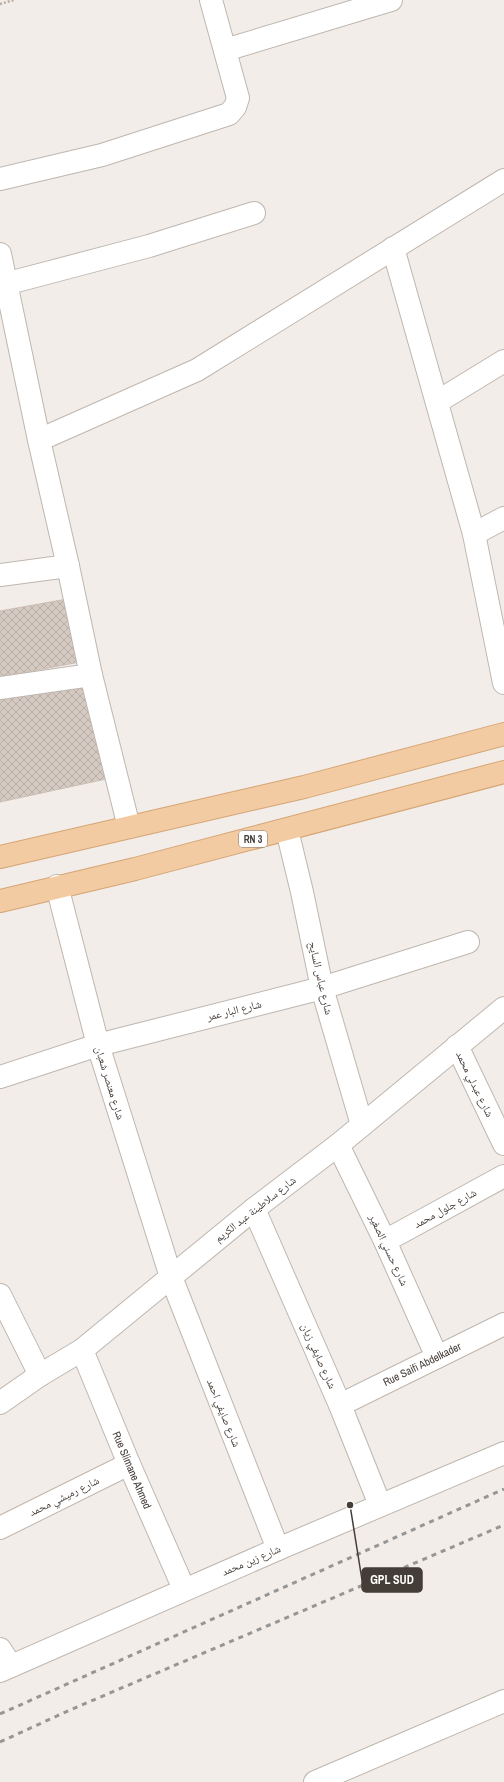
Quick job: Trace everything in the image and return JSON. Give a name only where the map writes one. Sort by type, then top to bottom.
[{"type":"main road","points":[[0,857],[304,787],[504,734]]},
{"type":"main road","name":"RN 3","points":[[0,901],[57,886],[135,869],[504,772]]},
{"type":"street","points":[[0,179],[102,155],[229,114],[235,107],[238,98],[211,0]]},
{"type":"street","points":[[225,50],[391,0]]},
{"type":"street","points":[[39,440],[197,370],[504,180]]},
{"type":"street","points":[[5,284],[149,246],[254,213]]},
{"type":"street","points":[[393,248],[474,534],[504,683]]},
{"type":"street","points":[[0,254],[5,284],[39,440],[92,675],[130,827]]},
{"type":"street","points":[[437,402],[504,361]]},
{"type":"street","points":[[474,534],[504,518]]},
{"type":"street","points":[[0,575],[68,566]]},
{"type":"street","points":[[0,688],[92,675]]},
{"type":"street","name":"شارع عباس السايح","points":[[287,830],[302,892],[322,988],[362,1125]]},
{"type":"street","name":"شارع معنصر شعبان","points":[[57,886],[98,1045],[171,1277]]},
{"type":"street","name":"شارع البار عمر","points":[[0,1077],[98,1045],[322,988],[468,942]]},
{"type":"street","name":"شارع سلاطينة عبد الكريم","points":[[0,1403],[40,1375],[82,1350],[254,1209],[338,1145],[504,1008]]},
{"type":"street","name":"شارع عبدلي محمد","points":[[457,1046],[504,1144]]},
{"type":"street","name":"شارع حسني الصغير","points":[[338,1145],[385,1241],[437,1357]]},
{"type":"street","name":"شارع جلول محمد","points":[[385,1241],[504,1176]]},
{"type":"street","name":"شارع صايفي زيان","points":[[254,1209],[340,1405],[380,1505]]},
{"type":"street","name":"شارع صايفي احمد","points":[[171,1277],[278,1549]]},
{"type":"street","points":[[0,1295],[40,1375]]},
{"type":"street","name":"Rue Saifi Abdelkader","points":[[340,1405],[504,1324]]},
{"type":"street","name":"Rue Slimane Ahmed","points":[[82,1350],[129,1464],[184,1589]]},
{"type":"street","name":"شارع زين محمد","points":[[4,1662],[184,1589],[504,1453]]},
{"type":"street","name":"شارع رميشي محمد","points":[[0,1528],[129,1464]]},
{"type":"street","points":[[315,1782],[504,1701]]},
{"type":"path","points":[[0,4],[14,0]]},
{"type":"building","points":[[67,599],[80,662],[0,677],[0,611]]},
{"type":"building","points":[[83,682],[106,779],[0,802],[0,696]]},
{"type":"railway","points":[[0,1714],[504,1489]]},
{"type":"railway","points":[[0,1742],[70,1710],[504,1525]]},
{"type":"place","name":"GPL SUD","points":[[350,1505]]}]
